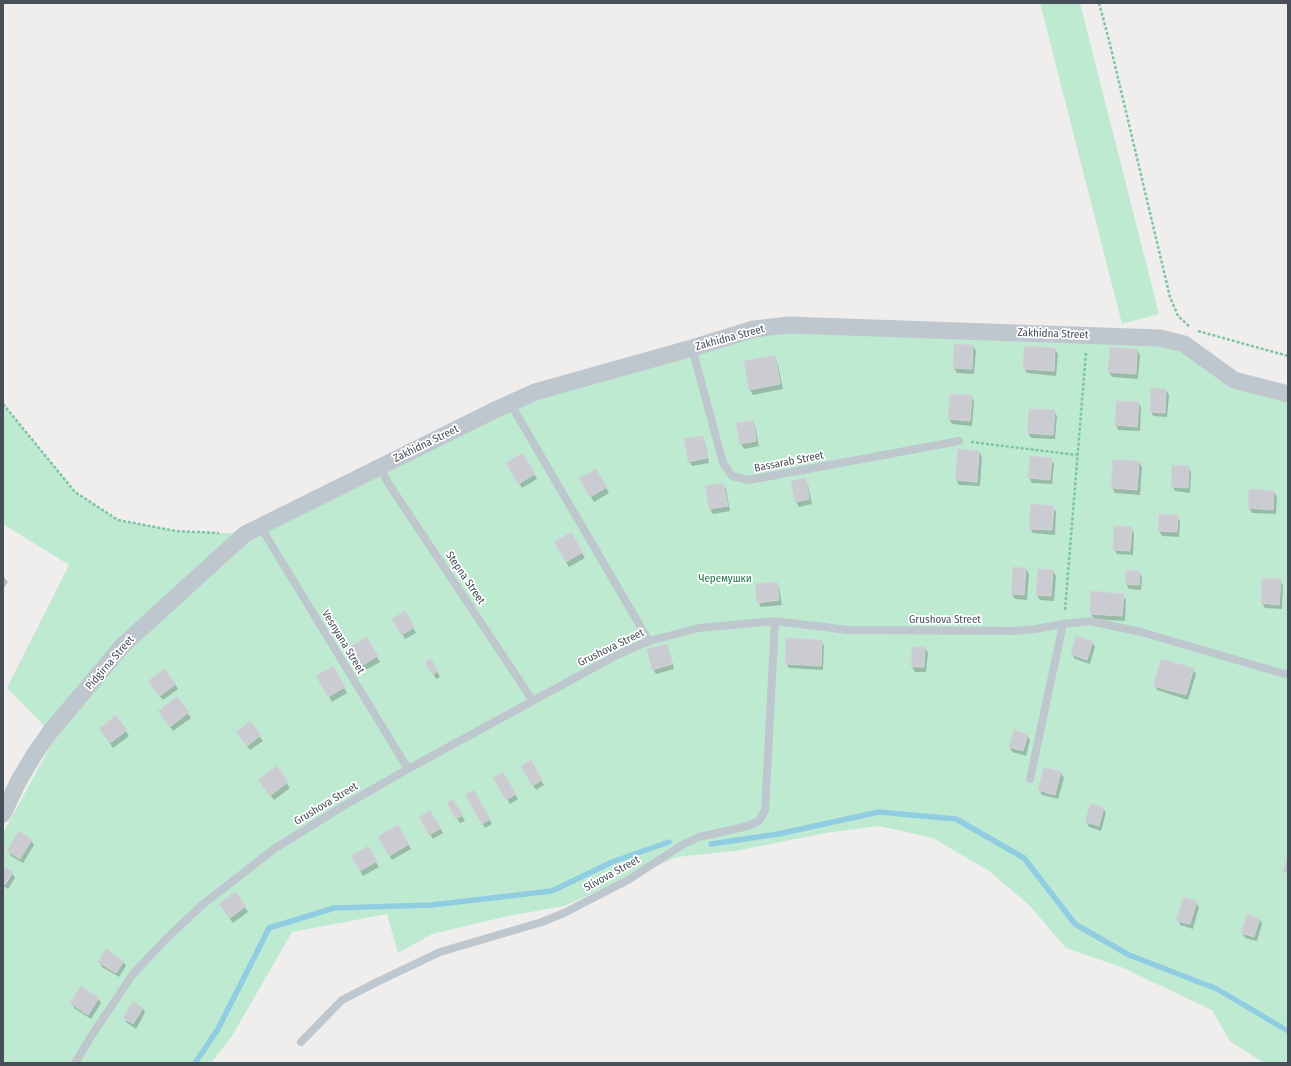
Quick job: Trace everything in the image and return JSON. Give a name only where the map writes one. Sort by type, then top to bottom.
[{"type":"street","name":"Zakhidna Street","points":[[252,530],[535,392],[754,329],[788,325],[1160,338],[1184,344],[1234,380],[1288,394]]},
{"type":"street","name":"Pidgirna Street","points":[[3,814],[19,780],[50,732],[123,645],[252,530]]},
{"type":"lane","name":"Bassarab Street","points":[[692,348],[723,462],[732,476],[749,480],[959,441]]},
{"type":"lane","points":[[510,403],[649,641]]},
{"type":"lane","name":"Stepna Street","points":[[380,467],[388,483],[533,701]]},
{"type":"lane","name":"Vesnyana Street","points":[[252,530],[408,770]]},
{"type":"lane","name":"Grushova Street","points":[[75,1063],[133,974],[166,938],[202,905],[274,849],[340,808],[408,770],[617,655],[649,641],[699,628],[775,621],[848,630],[1014,631],[1090,621],[1141,632],[1288,675]]},
{"type":"lane","name":"Slivova Street","points":[[301,1042],[342,1000],[377,982],[440,952],[542,922],[564,913],[628,880],[682,845],[699,837],[748,826],[759,821],[765,810],[775,621]]},
{"type":"lane","points":[[1030,778],[1064,624]]},
{"type":"path","points":[[1099,3],[1170,296],[1178,316],[1193,330]]},
{"type":"path","points":[[1186,331],[1193,330],[1288,356]]},
{"type":"path","points":[[1064,624],[1087,336]]},
{"type":"path","points":[[3,404],[75,492],[118,520],[176,531],[252,530]]},
{"type":"path","points":[[959,441],[1077,455]]},
{"type":"green space","points":[[1040,3],[1080,3],[1159,314],[1122,324]]},
{"type":"green space","name":"Черемушки","points":[[786,332],[1158,345],[1182,350],[1288,402],[1288,1063],[1264,1063],[1230,1041],[1212,1010],[1121,967],[1066,948],[1029,905],[989,871],[933,838],[879,826],[826,833],[735,851],[677,857],[564,906],[508,916],[432,934],[398,953],[387,914],[292,932],[232,1036],[211,1063],[3,1063],[3,833],[54,740],[130,649],[251,540],[536,399],[752,336]]},
{"type":"green space","points":[[3,404],[75,492],[118,520],[176,531],[245,534],[123,645],[50,732],[7,688],[69,565],[3,524]]},
{"type":"building","points":[[954,344],[973,345],[972,369],[953,368]]},
{"type":"building","points":[[1024,346],[1055,348],[1054,371],[1023,369]]},
{"type":"building","points":[[1110,347],[1137,349],[1136,374],[1108,372]]},
{"type":"building","points":[[775,355],[780,384],[749,390],[744,361]]},
{"type":"building","points":[[1151,388],[1166,389],[1165,413],[1150,412]]},
{"type":"building","points":[[950,394],[972,395],[970,421],[948,419]]},
{"type":"building","points":[[1116,401],[1139,402],[1137,427],[1115,425]]},
{"type":"building","points":[[1029,409],[1055,410],[1053,435],[1027,433]]},
{"type":"building","points":[[753,420],[756,441],[740,444],[736,423]]},
{"type":"building","points":[[703,436],[707,458],[688,462],[684,439]]},
{"type":"building","points":[[958,449],[979,451],[977,482],[955,480]]},
{"type":"building","points":[[523,453],[535,474],[518,484],[506,463]]},
{"type":"building","points":[[1030,456],[1052,458],[1050,480],[1028,478]]},
{"type":"building","points":[[1113,460],[1139,461],[1137,490],[1111,488]]},
{"type":"building","points":[[1172,465],[1189,466],[1188,488],[1171,487]]},
{"type":"building","points":[[596,469],[607,487],[590,497],[579,478]]},
{"type":"building","points":[[806,478],[809,499],[795,502],[791,481]]},
{"type":"building","points":[[723,483],[728,506],[709,509],[705,486]]},
{"type":"building","points":[[1249,489],[1274,491],[1273,510],[1248,508]]},
{"type":"building","points":[[1031,504],[1054,506],[1052,530],[1029,529]]},
{"type":"building","points":[[1159,514],[1178,515],[1177,532],[1158,531]]},
{"type":"building","points":[[1114,526],[1132,527],[1130,551],[1113,550]]},
{"type":"building","points":[[571,532],[583,552],[566,562],[554,542]]},
{"type":"building","points":[[1013,567],[1026,568],[1024,595],[1011,594]]},
{"type":"building","points":[[1038,569],[1053,570],[1051,596],[1036,595]]},
{"type":"building","points":[[1126,570],[1140,571],[1139,585],[1125,584]]},
{"type":"building","points":[[1262,578],[1281,579],[1279,605],[1261,603]]},
{"type":"building","points":[[777,582],[779,600],[757,603],[755,584]]},
{"type":"building","points":[[1091,591],[1124,594],[1122,616],[1090,614]]},
{"type":"building","points":[[405,611],[415,627],[401,635],[392,619]]},
{"type":"building","points":[[1076,636],[1093,641],[1087,660],[1071,654]]},
{"type":"building","points":[[367,637],[378,656],[361,666],[350,647]]},
{"type":"building","points":[[786,638],[822,640],[821,666],[785,664]]},
{"type":"building","points":[[667,644],[672,664],[652,670],[647,649]]},
{"type":"building","points":[[912,647],[925,647],[924,667],[911,667]]},
{"type":"building","points":[[431,659],[438,671],[433,675],[425,662]]},
{"type":"building","points":[[1161,659],[1194,668],[1186,695],[1153,686]]},
{"type":"building","points":[[333,666],[345,687],[328,697],[316,676]]},
{"type":"building","points":[[164,669],[176,684],[160,696],[148,681]]},
{"type":"building","points":[[177,697],[189,712],[170,727],[158,711]]},
{"type":"building","points":[[116,715],[127,730],[110,743],[99,729]]},
{"type":"building","points":[[250,721],[261,735],[247,746],[236,732]]},
{"type":"building","points":[[1014,730],[1028,734],[1023,751],[1009,747]]},
{"type":"building","points":[[531,760],[542,780],[532,786],[521,766]]},
{"type":"building","points":[[277,766],[288,782],[270,796],[258,780]]},
{"type":"building","points":[[1044,767],[1061,772],[1055,795],[1038,790]]},
{"type":"building","points":[[503,772],[516,794],[506,800],[493,778]]},
{"type":"building","points":[[474,790],[490,819],[482,824],[465,795]]},
{"type":"building","points":[[453,800],[463,815],[456,819],[447,803]]},
{"type":"building","points":[[1090,804],[1104,807],[1099,826],[1085,822]]},
{"type":"building","points":[[430,811],[441,828],[429,835],[419,817]]},
{"type":"building","points":[[398,825],[409,844],[389,856],[378,837]]},
{"type":"building","points":[[19,831],[32,840],[20,859],[7,851]]},
{"type":"building","points":[[368,846],[377,861],[360,871],[351,856]]},
{"type":"building","points":[[1288,855],[1288,873],[1283,872]]},
{"type":"building","points":[[3,866],[13,872],[5,885],[3,883]]},
{"type":"building","points":[[235,892],[246,906],[230,918],[219,904]]},
{"type":"building","points":[[1183,898],[1197,901],[1190,924],[1176,921]]},
{"type":"building","points":[[1247,914],[1260,918],[1254,937],[1241,933]]},
{"type":"building","points":[[106,949],[124,961],[116,973],[98,962]]},
{"type":"building","points":[[81,986],[99,998],[88,1015],[70,1003]]},
{"type":"building","points":[[133,1001],[143,1008],[133,1024],[123,1018]]},
{"type":"waterway","points":[[711,844],[778,834],[879,812],[956,819],[1024,858],[1075,924],[1129,955],[1217,989],[1288,1031]]},
{"type":"waterway","points":[[195,1063],[218,1029],[269,928],[334,908],[431,905],[552,891],[612,862],[669,842]]}]
